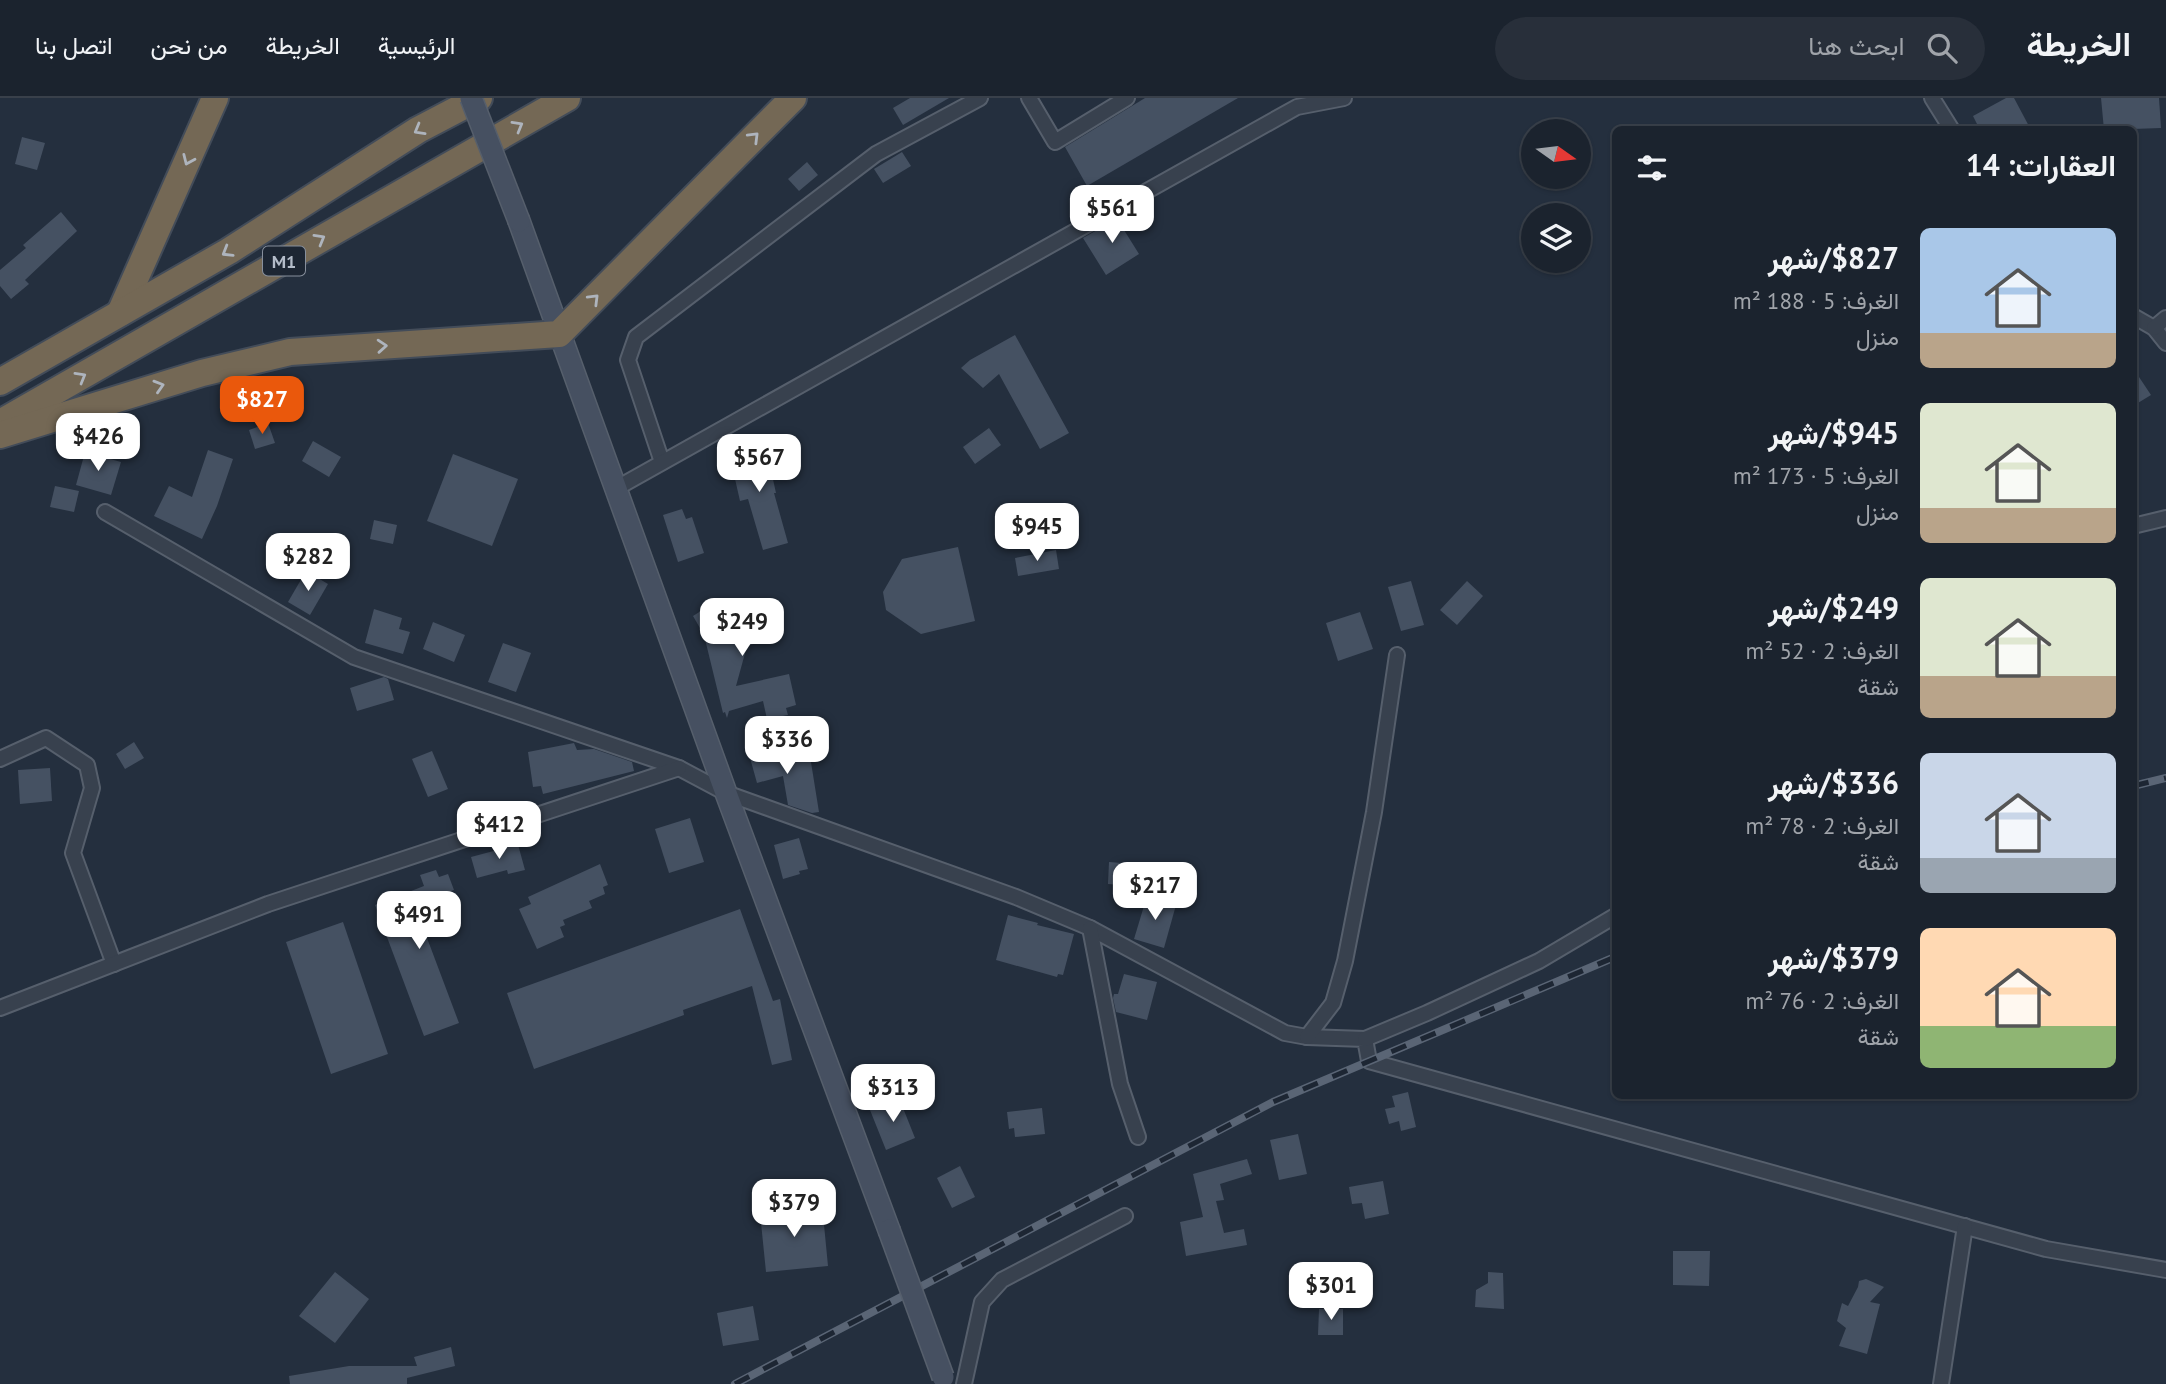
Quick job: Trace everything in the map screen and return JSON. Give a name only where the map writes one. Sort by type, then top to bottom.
[{"type":"highway","points":[[120,313],[215,98]]},
{"type":"highway","name":"M1","points":[[0,382],[229,251],[418,130],[479,98]]},
{"type":"highway","name":"M1","points":[[0,423],[567,98]]},
{"type":"highway","points":[[0,435],[202,373],[290,352],[559,334],[793,98]]},
{"type":"main road","points":[[471,98],[519,221],[726,793],[944,1380]]},
{"type":"street","points":[[662,461],[628,360],[636,337],[876,154],[980,98]]},
{"type":"street","points":[[1029,98],[1055,142],[1126,98]]},
{"type":"street","points":[[615,489],[1297,107],[1344,98]]},
{"type":"street","points":[[1932,98],[1950,126]]},
{"type":"street","points":[[2137,318],[2154,328],[2166,343]]},
{"type":"street","points":[[2154,328],[2166,318]]},
{"type":"street","points":[[105,512],[354,657],[679,768],[726,793],[1016,897],[1090,928],[1284,1033],[1307,1037],[1365,1039],[1539,961],[1612,918]]},
{"type":"street","points":[[2137,525],[2166,517]]},
{"type":"street","points":[[1307,1037],[1333,1003],[1345,961],[1374,812],[1397,655]]},
{"type":"street","points":[[0,759],[46,738],[87,765],[92,788],[73,853],[114,964]]},
{"type":"street","points":[[0,1008],[268,904],[679,768]]},
{"type":"street","points":[[1090,928],[1120,1084],[1138,1136]]},
{"type":"street","points":[[1365,1039],[1369,1061],[2046,1249],[2166,1269]]},
{"type":"street","points":[[964,1384],[982,1302],[1002,1280],[1125,1216]]},
{"type":"street","points":[[1941,1384],[1965,1226]]},
{"type":"building","points":[[910,98],[949,98],[903,125],[893,108]]},
{"type":"building","points":[[1145,98],[1238,98],[1087,186],[1065,147]]},
{"type":"building","points":[[2006,98],[2014,98],[2029,126],[1978,126],[1973,116]]},
{"type":"building","points":[[2101,98],[2159,98],[2161,128],[2104,126]]},
{"type":"building","points":[[22,137],[45,143],[37,170],[15,164]]},
{"type":"building","points":[[902,152],[911,166],[883,183],[874,169]]},
{"type":"building","points":[[807,162],[818,175],[799,191],[788,179]]},
{"type":"building","points":[[61,212],[77,231],[25,280],[29,284],[11,299],[0,286],[0,270],[26,248],[23,245]]},
{"type":"building","points":[[1125,214],[1133,225],[1124,230],[1139,254],[1106,275],[1083,238]]},
{"type":"building","points":[[1015,335],[1069,433],[1040,449],[999,374],[983,388],[961,368],[970,360]]},
{"type":"building","points":[[2137,374],[2151,395],[2137,404]]},
{"type":"building","points":[[268,423],[275,443],[255,449],[249,430]]},
{"type":"building","points":[[989,428],[1001,445],[975,464],[963,447]]},
{"type":"building","points":[[313,441],[341,457],[329,477],[302,461]]},
{"type":"building","points":[[749,443],[752,455],[767,452],[774,493],[788,543],[763,550],[748,499],[740,501],[728,448]]},
{"type":"building","points":[[208,450],[233,459],[202,539],[154,516],[169,486],[192,497]]},
{"type":"building","points":[[85,452],[121,462],[111,495],[76,485]]},
{"type":"building","points":[[453,454],[518,479],[492,546],[427,521]]},
{"type":"building","points":[[55,486],[79,491],[74,512],[50,507]]},
{"type":"building","points":[[682,509],[686,519],[692,517],[704,553],[678,562],[663,515]]},
{"type":"building","points":[[374,520],[397,525],[393,544],[370,539]]},
{"type":"building","points":[[958,547],[975,621],[921,634],[886,610],[883,592],[902,559]]},
{"type":"building","points":[[1056,550],[1059,569],[1018,576],[1015,558]]},
{"type":"building","points":[[306,571],[328,584],[310,615],[288,602]]},
{"type":"building","points":[[1411,581],[1424,625],[1401,631],[1388,587]]},
{"type":"building","points":[[1467,581],[1483,596],[1457,625],[1440,610]]},
{"type":"building","points":[[718,600],[733,614],[768,603],[778,636],[747,646],[736,686],[789,674],[796,705],[786,708],[788,715],[767,719],[763,701],[729,711],[727,718],[725,712],[723,713],[704,635],[693,616]]},
{"type":"building","points":[[374,609],[402,618],[399,629],[410,632],[403,654],[365,643]]},
{"type":"building","points":[[1360,612],[1373,649],[1338,661],[1326,623]]},
{"type":"building","points":[[433,622],[465,635],[454,662],[423,649]]},
{"type":"building","points":[[503,643],[531,653],[516,692],[488,682]]},
{"type":"building","points":[[384,677],[388,679],[394,700],[357,711],[350,688]]},
{"type":"building","points":[[770,741],[776,761],[810,756],[819,812],[812,813],[788,805],[783,776],[757,783],[747,747]]},
{"type":"building","points":[[134,742],[144,758],[125,769],[116,754]]},
{"type":"building","points":[[574,743],[577,750],[594,749],[632,762],[634,771],[543,794],[541,786],[533,787],[528,752]]},
{"type":"building","points":[[432,751],[448,789],[428,797],[412,759]]},
{"type":"building","points":[[50,768],[52,801],[20,804],[18,770]]},
{"type":"building","points":[[690,818],[704,862],[669,873],[655,829]]},
{"type":"building","points":[[799,838],[808,869],[783,879],[774,845]]},
{"type":"building","points":[[517,841],[525,870],[508,874],[507,870],[477,878],[471,857],[501,849],[500,845]]},
{"type":"building","points":[[1109,862],[1135,864],[1134,886],[1108,884]]},
{"type":"building","points":[[600,864],[608,885],[603,887],[605,894],[589,901],[592,908],[563,920],[565,925],[560,927],[564,937],[537,949],[519,909],[531,904],[528,897]]},
{"type":"building","points":[[436,870],[439,877],[448,874],[454,890],[442,894],[446,904],[418,914],[459,1023],[424,1036],[375,905],[424,886],[420,875]]},
{"type":"building","points":[[1147,896],[1176,905],[1164,948],[1134,939]]},
{"type":"building","points":[[740,909],[773,1001],[780,999],[792,1060],[772,1065],[752,986],[683,1010],[684,1015],[534,1069],[507,993]]},
{"type":"building","points":[[1008,915],[1074,934],[1063,975],[1058,974],[1057,977],[996,960]]},
{"type":"building","points":[[343,922],[388,1054],[331,1074],[286,942]]},
{"type":"building","points":[[1124,974],[1157,982],[1147,1020],[1116,1012],[1113,998],[1114,994],[1118,994]]},
{"type":"building","points":[[1408,1092],[1416,1127],[1401,1131],[1399,1121],[1389,1124],[1385,1109],[1395,1107],[1392,1096]]},
{"type":"building","points":[[899,1098],[915,1138],[886,1150],[870,1110]]},
{"type":"building","points":[[1042,1108],[1045,1134],[1015,1137],[1014,1128],[1009,1129],[1007,1112]]},
{"type":"building","points":[[1298,1134],[1307,1174],[1279,1180],[1270,1140]]},
{"type":"building","points":[[1247,1159],[1252,1174],[1220,1184],[1224,1200],[1216,1201],[1224,1233],[1244,1229],[1247,1245],[1186,1256],[1180,1222],[1203,1217],[1193,1174]]},
{"type":"building","points":[[960,1166],[975,1197],[952,1208],[937,1178]]},
{"type":"building","points":[[1383,1181],[1389,1214],[1365,1219],[1362,1203],[1352,1204],[1349,1187]]},
{"type":"building","points":[[822,1204],[828,1266],[766,1272],[760,1213],[803,1209],[803,1206]]},
{"type":"building","points":[[1673,1251],[1710,1251],[1709,1286],[1673,1285]]},
{"type":"building","points":[[335,1272],[369,1299],[335,1343],[299,1316]]},
{"type":"building","points":[[1488,1272],[1503,1273],[1504,1309],[1475,1307],[1476,1290],[1488,1283]]},
{"type":"building","points":[[1866,1279],[1884,1287],[1870,1302],[1880,1304],[1867,1354],[1839,1346],[1846,1328],[1837,1321],[1842,1303],[1848,1306],[1859,1281]]},
{"type":"building","points":[[753,1306],[759,1340],[723,1346],[717,1313]]},
{"type":"building","points":[[1319,1309],[1343,1309],[1343,1335],[1318,1335]]},
{"type":"building","points":[[451,1347],[455,1366],[407,1378],[407,1384],[290,1384],[289,1376],[349,1366],[417,1366],[414,1357]]},
{"type":"railway","points":[[2137,785],[2166,778]]},
{"type":"railway","points":[[735,1384],[1273,1102],[1612,958]]}]
